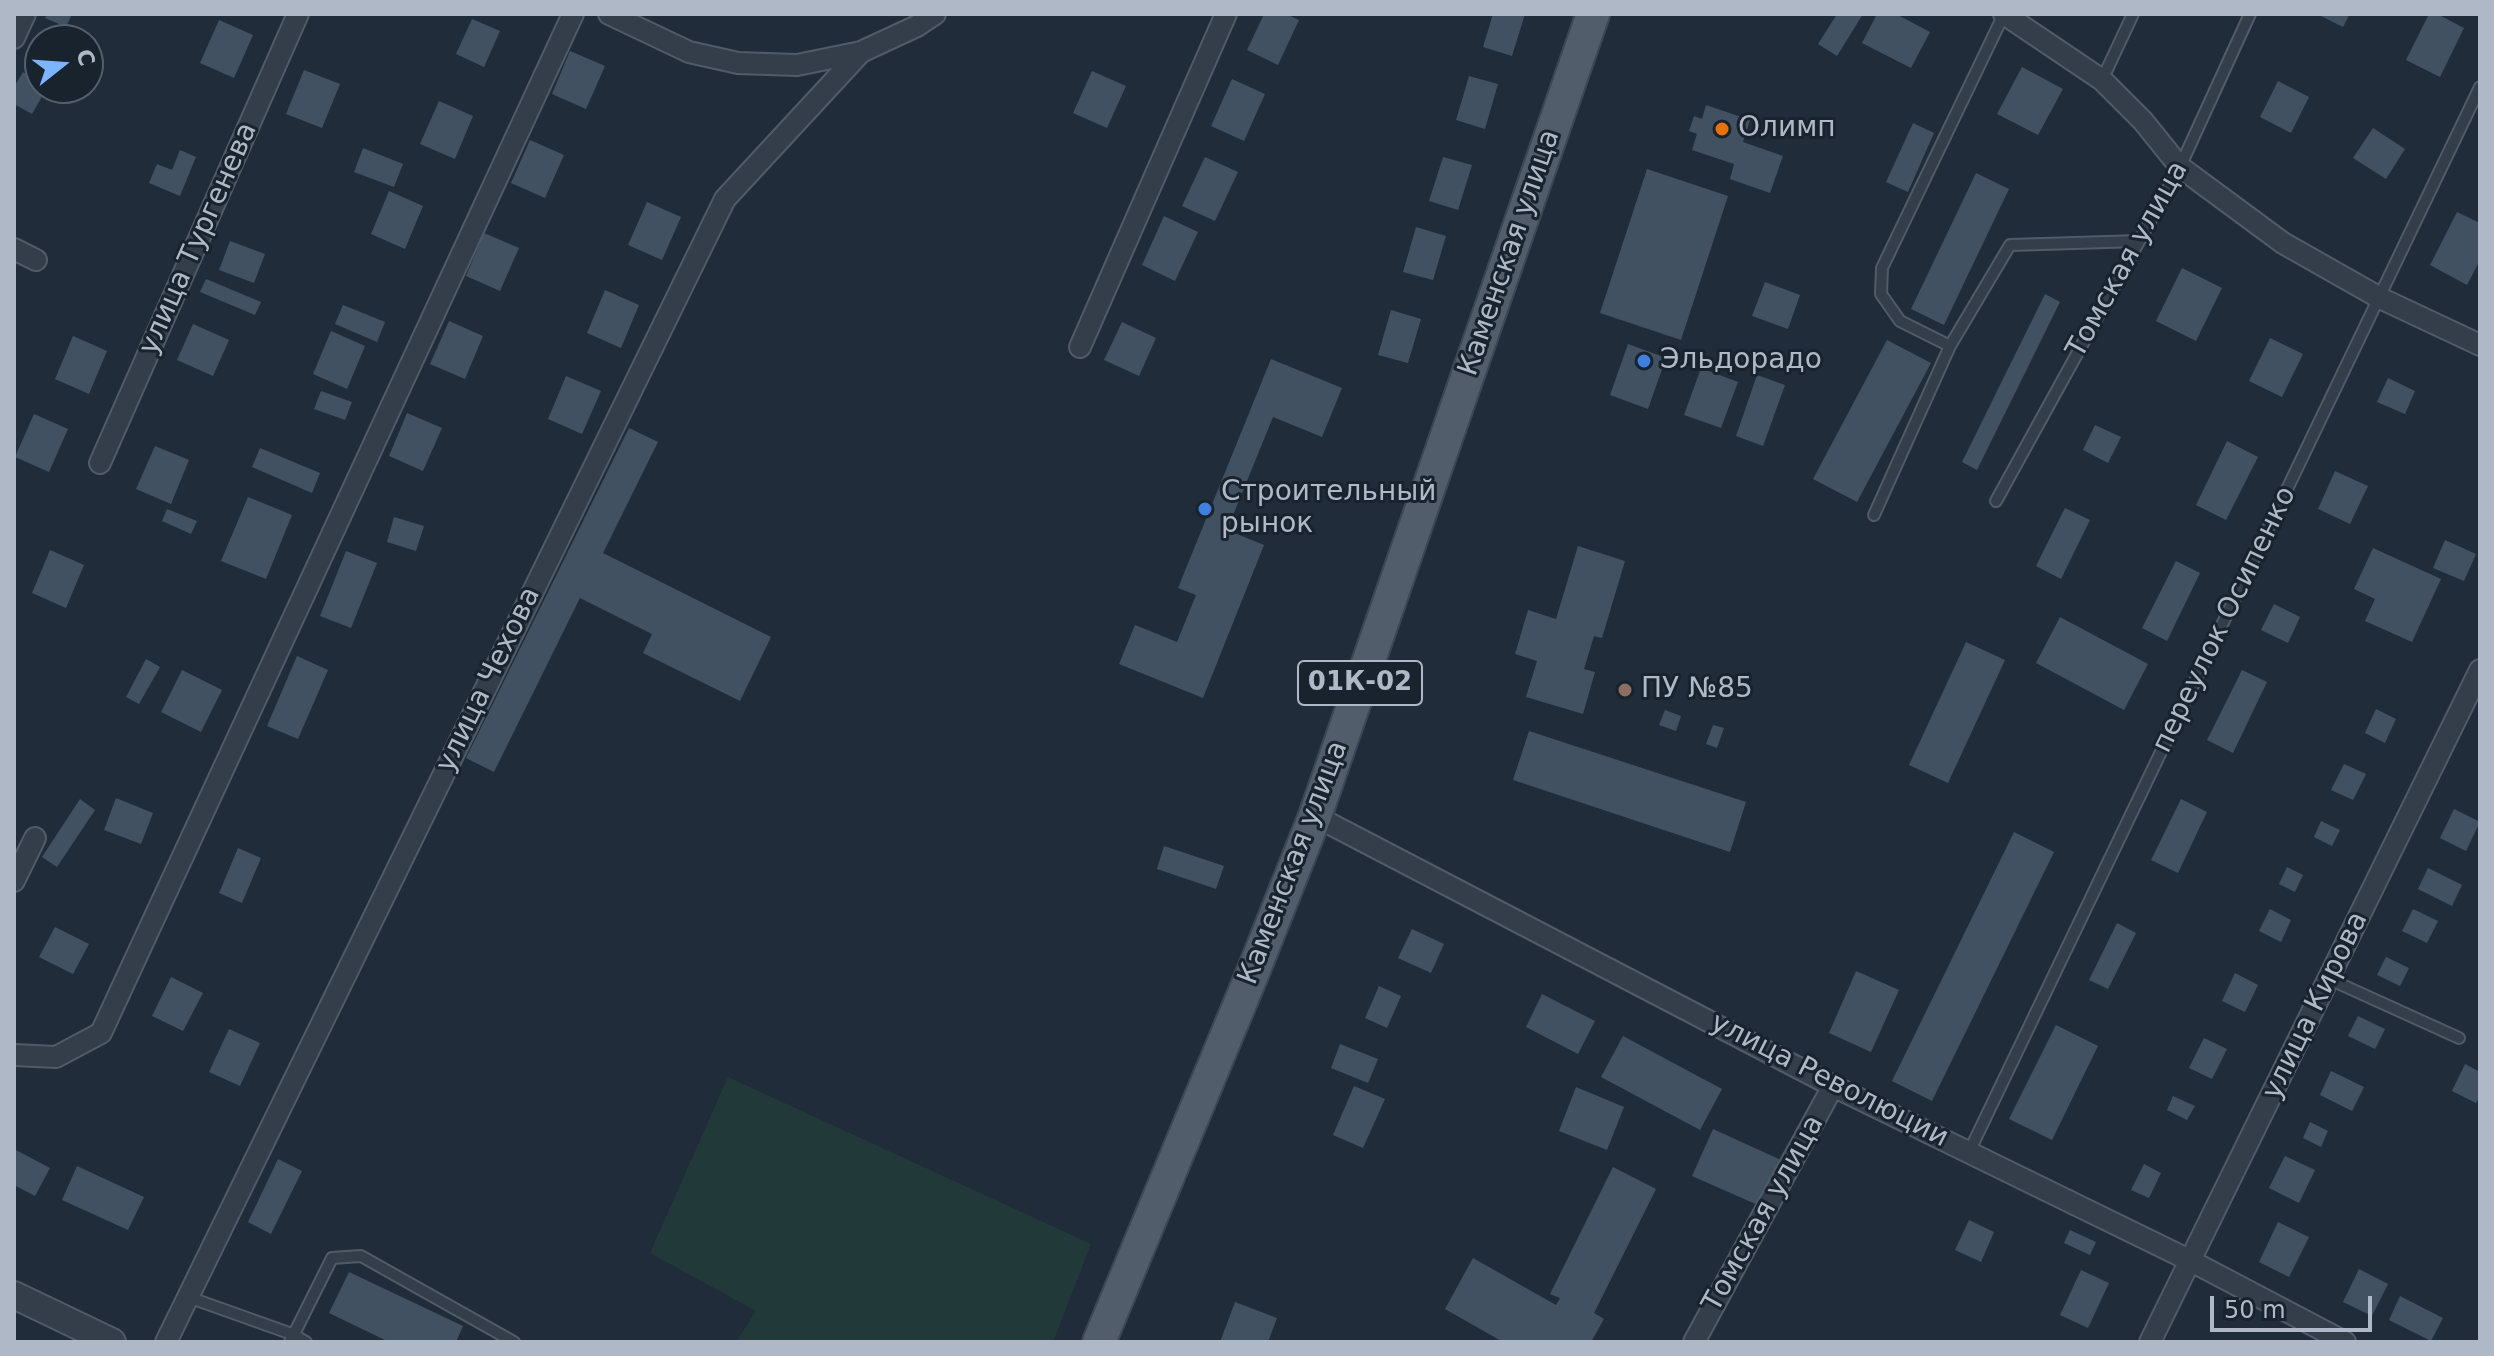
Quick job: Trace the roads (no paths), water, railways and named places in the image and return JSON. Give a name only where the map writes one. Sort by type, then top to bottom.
[{"type":"main road","name":"Каменская улица","points":[[1099,1342],[1315,816],[1593,14]]},
{"type":"street","points":[[14,38],[25,14]]},
{"type":"street","name":"улица Тургенева","points":[[100,463],[298,14]]},
{"type":"street","points":[[14,1055],[56,1057],[101,1033],[573,14]]},
{"type":"street","points":[[609,14],[689,52],[738,63],[797,65],[861,52],[917,26],[935,14]]},
{"type":"street","points":[[1080,347],[1226,14]]},
{"type":"street","points":[[2004,14],[2102,80],[2143,121],[2180,167],[2283,243],[2380,298],[2480,345]]},
{"type":"street","name":"улица Чехова","points":[[166,1342],[725,199],[861,52]]},
{"type":"street","points":[[14,249],[36,260]]},
{"type":"street","name":"улица Кирова","points":[[2150,1342],[2480,670]]},
{"type":"street","name":"улица Революции","points":[[1315,816],[1833,1086],[2191,1261],[2345,1342]]},
{"type":"street","points":[[14,881],[35,838]]},
{"type":"street","name":"Томская улица","points":[[1694,1342],[1833,1086]]},
{"type":"street","points":[[14,1295],[112,1342]]},
{"type":"lane","points":[[1950,346],[1900,321],[1881,294],[1882,268],[2004,14]]},
{"type":"lane","points":[[2102,80],[2133,14]]},
{"type":"lane","name":"Томская улица","points":[[1996,501],[2180,167],[2250,14]]},
{"type":"lane","name":"переулок Осипенко","points":[[1969,1152],[2480,87]]},
{"type":"lane","points":[[1874,515],[1950,346],[2010,245],[2139,241]]},
{"type":"lane","points":[[2329,979],[2459,1038]]},
{"type":"lane","points":[[291,1338],[332,1258],[361,1256],[514,1342]]},
{"type":"lane","points":[[188,1297],[306,1342]]},
{"type":"place","name":"Олимп","points":[[1722,129]]},
{"type":"place","name":"Эльдорадо","points":[[1644,361]]},
{"type":"place","name":"Строительный рынок","points":[[1205,509]]},
{"type":"place","name":"ПУ №85","points":[[1625,690]]}]
